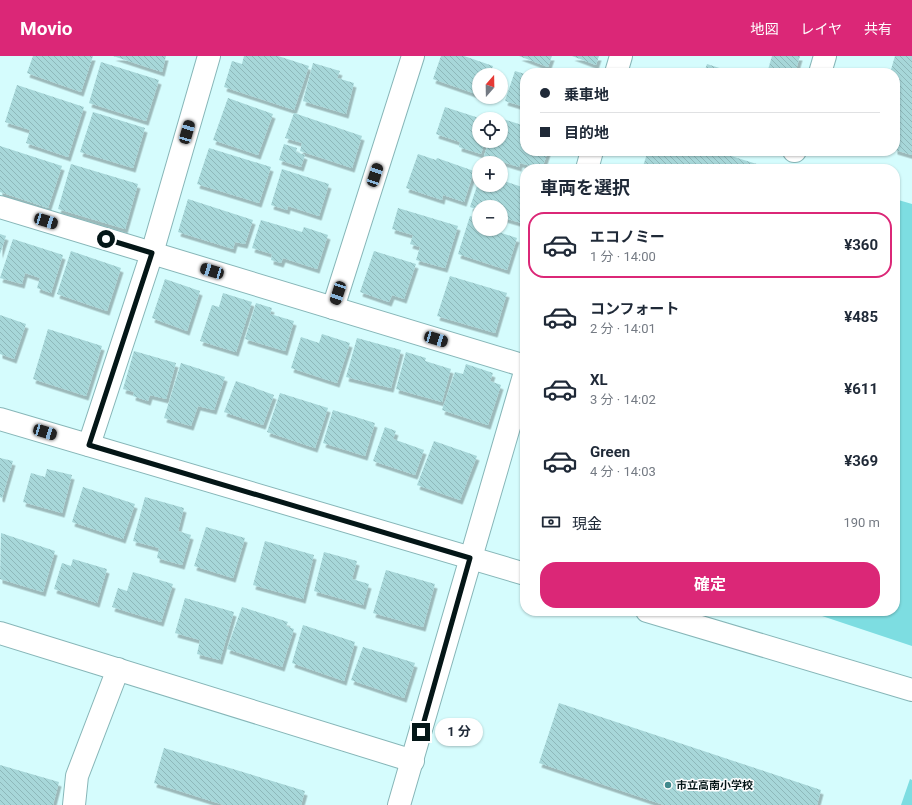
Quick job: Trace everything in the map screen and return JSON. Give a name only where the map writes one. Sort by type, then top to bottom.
[{"type":"street","points":[[89,445],[152,253],[209,56]]},
{"type":"street","points":[[333,308],[413,56]]},
{"type":"street","points":[[617,68],[621,56]]},
{"type":"street","points":[[821,68],[825,56]]},
{"type":"street","points":[[0,207],[520,364]]},
{"type":"street","points":[[399,805],[520,389]]},
{"type":"street","points":[[0,419],[520,573]]},
{"type":"street","points":[[664,616],[912,690]]},
{"type":"street","points":[[0,633],[413,761]]},
{"type":"street","points":[[74,805],[77,776],[118,669]]},
{"type":"shaded area","points":[[900,200],[912,204],[912,646],[822,616],[900,616]]},
{"type":"shaded area","points":[[910,779],[912,780],[912,805],[901,805]]},
{"type":"building","points":[[33,56],[93,56],[81,92],[27,73]]},
{"type":"building","points":[[113,56],[166,56],[162,72]]},
{"type":"building","points":[[244,56],[278,56],[309,66],[294,110],[224,87],[232,61],[242,64]]},
{"type":"building","points":[[441,56],[464,56],[493,66],[492,68],[472,68],[472,93],[433,79]]},
{"type":"building","points":[[519,56],[552,56],[548,67]]},
{"type":"building","points":[[572,56],[599,56],[596,65]]},
{"type":"building","points":[[772,56],[800,56],[796,68],[768,68]]},
{"type":"building","points":[[895,56],[912,56],[912,155],[900,151],[900,68],[891,68]]},
{"type":"building","points":[[101,62],[159,80],[146,121],[89,103]]},
{"type":"building","points":[[313,63],[340,71],[337,78],[354,83],[346,114],[303,101]]},
{"type":"building","points":[[707,64],[719,68],[706,68]]},
{"type":"building","points":[[515,71],[520,72],[520,106],[508,102],[508,92]]},
{"type":"building","points":[[17,85],[84,107],[68,157],[26,143],[30,130],[5,122]]},
{"type":"building","points":[[228,98],[273,114],[258,155],[213,140]]},
{"type":"building","points":[[445,107],[472,116],[472,148],[483,148],[481,154],[459,147],[460,142],[436,134]]},
{"type":"building","points":[[93,112],[145,128],[133,168],[80,152]]},
{"type":"building","points":[[294,113],[362,136],[352,168],[300,151],[302,143],[285,138]]},
{"type":"building","points":[[508,121],[520,124],[520,156],[546,156],[544,164],[520,163],[519,167],[508,164],[508,156],[484,156],[487,148],[508,148]]},
{"type":"building","points":[[284,144],[297,148],[296,152],[305,155],[301,167],[279,160]]},
{"type":"building","points":[[0,146],[62,166],[48,208],[0,192]]},
{"type":"building","points":[[209,148],[271,167],[259,203],[197,184]]},
{"type":"building","points":[[418,154],[436,160],[437,158],[472,170],[472,177],[464,202],[443,195],[442,200],[406,188]]},
{"type":"building","points":[[646,156],[731,156],[757,164],[644,164]]},
{"type":"building","points":[[71,164],[138,184],[125,229],[58,209]]},
{"type":"building","points":[[282,169],[329,184],[319,216],[288,206],[287,210],[271,205]]},
{"type":"building","points":[[508,182],[520,186],[520,223],[508,219],[508,200],[472,200],[475,192],[508,192]]},
{"type":"building","points":[[188,199],[253,220],[245,244],[235,242],[233,249],[178,232]]},
{"type":"building","points":[[398,208],[458,226],[445,268],[416,260],[420,247],[410,244],[413,235],[392,229]]},
{"type":"building","points":[[470,216],[472,217],[472,236],[508,235],[517,238],[507,270],[458,254]]},
{"type":"building","points":[[261,220],[302,232],[304,227],[328,235],[317,269],[283,258],[281,263],[271,260],[272,254],[252,248]]},
{"type":"building","points":[[0,234],[6,236],[0,254]]},
{"type":"building","points":[[13,239],[63,255],[51,293],[37,288],[40,278],[25,273],[22,284],[0,278]]},
{"type":"building","points":[[71,251],[121,268],[107,311],[57,294]]},
{"type":"building","points":[[374,251],[416,264],[404,299],[392,295],[389,302],[360,292]]},
{"type":"building","points":[[450,276],[507,293],[495,333],[437,316]]},
{"type":"building","points":[[165,279],[200,291],[187,331],[152,318]]},
{"type":"building","points":[[223,293],[252,302],[236,352],[200,341],[212,305],[219,307]]},
{"type":"building","points":[[256,303],[272,308],[270,314],[294,321],[285,351],[245,339]]},
{"type":"building","points":[[0,315],[26,324],[14,359],[0,354]]},
{"type":"building","points":[[48,329],[102,346],[86,396],[33,379]]},
{"type":"building","points":[[322,334],[350,343],[337,383],[291,368],[301,337],[319,343]]},
{"type":"building","points":[[357,338],[401,350],[391,388],[346,377]]},
{"type":"building","points":[[134,351],[176,363],[166,399],[150,395],[148,401],[133,396],[134,392],[123,389]]},
{"type":"building","points":[[406,352],[426,358],[425,361],[451,369],[442,402],[396,389]]},
{"type":"building","points":[[181,363],[225,377],[214,410],[198,406],[191,426],[164,418]]},
{"type":"building","points":[[466,364],[493,373],[490,381],[501,385],[488,425],[442,410],[455,372],[463,374]]},
{"type":"building","points":[[236,381],[274,395],[263,425],[224,412]]},
{"type":"building","points":[[280,393],[328,408],[315,448],[267,432]]},
{"type":"building","points":[[333,410],[375,423],[365,456],[323,443]]},
{"type":"building","points":[[385,427],[396,431],[393,439],[424,450],[415,475],[373,461]]},
{"type":"building","points":[[434,441],[477,456],[460,500],[417,485]]},
{"type":"building","points":[[0,458],[13,461],[2,498],[0,497]]},
{"type":"building","points":[[47,469],[72,475],[62,513],[23,502],[31,473],[45,477]]},
{"type":"building","points":[[83,487],[135,504],[123,539],[72,522]]},
{"type":"building","points":[[145,497],[184,508],[178,531],[191,535],[182,565],[157,558],[159,548],[133,541]]},
{"type":"building","points":[[206,527],[245,538],[233,578],[194,566]]},
{"type":"building","points":[[1,533],[55,551],[43,592],[0,579]]},
{"type":"building","points":[[265,541],[314,555],[303,599],[253,585]]},
{"type":"building","points":[[324,552],[357,561],[352,579],[369,584],[363,605],[314,591]]},
{"type":"building","points":[[73,559],[107,569],[97,603],[54,589],[62,563],[71,566]]},
{"type":"building","points":[[386,570],[435,584],[423,627],[373,613]]},
{"type":"building","points":[[133,572],[173,584],[161,622],[112,607],[118,588],[127,591]]},
{"type":"building","points":[[185,598],[234,612],[220,660],[197,654],[200,640],[175,633]]},
{"type":"building","points":[[242,607],[288,622],[286,626],[294,629],[282,667],[227,649]]},
{"type":"building","points":[[303,625],[355,642],[344,681],[292,663]]},
{"type":"building","points":[[363,647],[415,663],[404,698],[351,680]]},
{"type":"building","points":[[559,703],[821,790],[817,805],[664,805],[539,763]]},
{"type":"building","points":[[164,748],[305,791],[301,805],[224,805],[154,783]]},
{"type":"building","points":[[0,765],[59,782],[53,805],[0,805]]},
{"type":"place","name":"市立高南小学校","points":[[668,785]]},
{"type":"route","points":[[106,239],[152,253],[89,445],[470,558],[421,732]]}]
